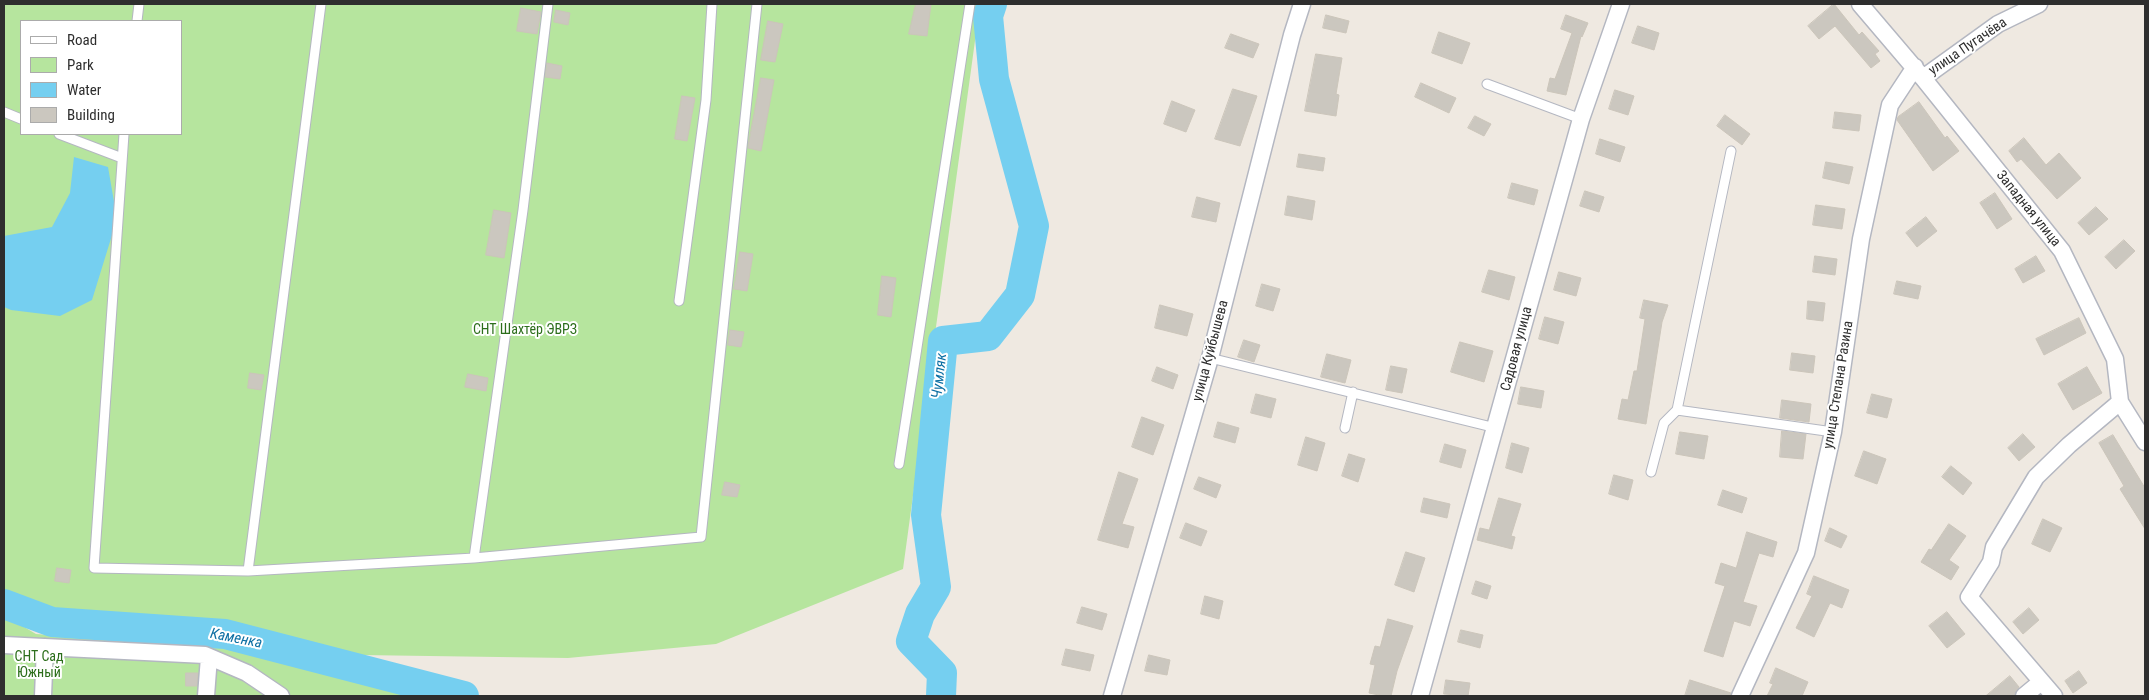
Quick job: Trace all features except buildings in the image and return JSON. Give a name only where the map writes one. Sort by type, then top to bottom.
[{"type":"street","name":"улица Куйбышева","points":[[1112,696],[1210,358],[1292,35],[1302,4]]},
{"type":"street","name":"Садовая улица","points":[[1420,696],[1496,428],[1580,119],[1621,4]]},
{"type":"street","name":"Западная улица","points":[[1860,4],[1919,73],[2062,251],[2115,359],[2120,402],[2145,442]]},
{"type":"street","name":"улица Пугачёва","points":[[1919,73],[1998,24],[2039,4]]},
{"type":"street","name":"улица Степана Разина","points":[[1740,696],[1806,554],[1832,432],[1861,239],[1890,106],[1919,73]]},
{"type":"street","points":[[2054,696],[1969,596],[1991,562],[1994,547],[2036,478],[2069,445],[2120,402]]},
{"type":"street","points":[[4,645],[205,656],[247,673],[281,696]]},
{"type":"street","points":[[43,696],[45,647]]},
{"type":"street","points":[[206,696],[208,657]]},
{"type":"street","points":[[2024,696],[2042,682]]},
{"type":"lane","points":[[137,20],[139,4]]},
{"type":"lane","points":[[248,570],[321,4]]},
{"type":"lane","points":[[474,558],[523,210],[548,4]]},
{"type":"lane","points":[[679,301],[706,100],[712,4]]},
{"type":"lane","points":[[124,135],[94,568],[248,570],[474,558],[701,538],[757,4]]},
{"type":"lane","points":[[899,464],[970,4]]},
{"type":"lane","points":[[1486,84],[1580,119]]},
{"type":"lane","points":[[4,112],[20,119]]},
{"type":"lane","points":[[62,135],[122,158]]},
{"type":"lane","points":[[1651,472],[1664,423],[1677,410],[1731,151]]},
{"type":"lane","points":[[1210,358],[1496,428]]},
{"type":"lane","points":[[1345,428],[1353,392]]},
{"type":"lane","points":[[1677,410],[1832,432]]},
{"type":"green space","name":"СНТ Шахтёр ЭВРЗ","points":[[4,4],[980,4],[903,569],[716,644],[568,658],[360,655],[38,629],[4,609]]},
{"type":"green space","name":"СНТ Сад Южный","points":[[4,615],[36,634],[269,651],[415,696],[4,696]]},
{"type":"water","points":[[74,157],[108,167],[117,219],[92,300],[60,316],[11,310],[4,307],[4,236],[52,227],[70,193]]},
{"type":"waterway","name":"Чумляк","points":[[941,696],[942,673],[911,641],[920,614],[936,587],[926,515],[943,341],[988,336],[1020,295],[1034,226],[994,79],[988,16],[992,4]]},
{"type":"waterway","name":"Каменка","points":[[4,604],[52,622],[225,634],[464,696]]}]
